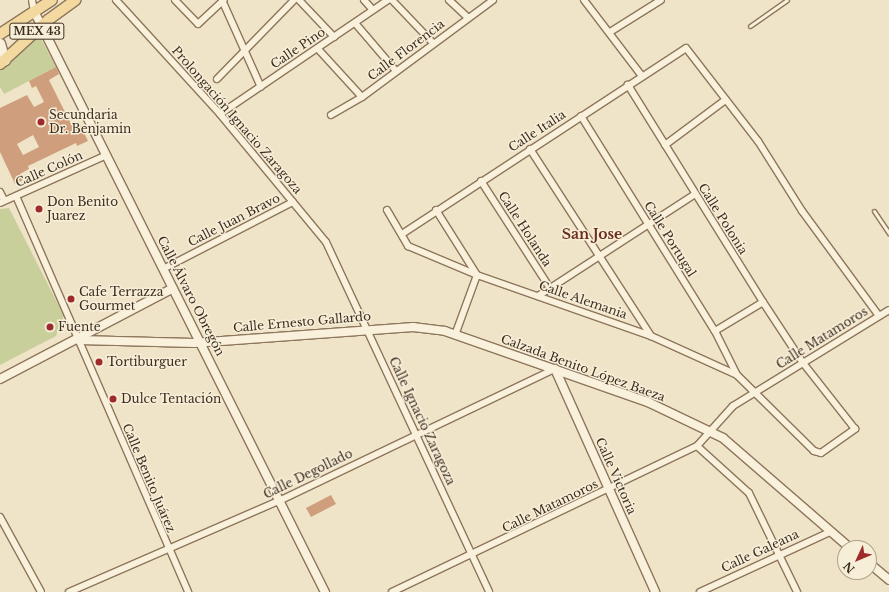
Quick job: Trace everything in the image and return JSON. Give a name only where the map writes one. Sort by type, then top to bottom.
[{"type":"main road","name":"MEX 43","points":[[0,34],[52,0]]},
{"type":"main road","name":"MEX 43","points":[[3,62],[42,25],[76,0]]},
{"type":"main road","points":[[0,43],[3,62]]},
{"type":"street","points":[[32,0],[34,11]]},
{"type":"street","name":"Prolongación Ignacio Zaragoza","points":[[116,0],[220,114],[326,242],[335,260]]},
{"type":"street","points":[[175,0],[198,24],[223,0],[243,52],[261,87]]},
{"type":"street","points":[[217,79],[294,0]]},
{"type":"street","points":[[299,0],[334,37]]},
{"type":"street","points":[[364,0],[373,10]]},
{"type":"street","name":"Calle Pino","points":[[220,114],[318,49],[388,0]]},
{"type":"street","points":[[392,0],[433,43]]},
{"type":"street","points":[[449,0],[468,18]]},
{"type":"street","name":"Calle Florencia","points":[[331,115],[362,97],[396,70],[493,0]]},
{"type":"street","points":[[584,0],[610,32],[642,76]]},
{"type":"street","points":[[610,32],[661,0]]},
{"type":"street","name":"Calle Álvaro Obregón","points":[[34,11],[281,500],[325,592]]},
{"type":"street","points":[[355,23],[396,70]]},
{"type":"street","name":"Calle Italia","points":[[402,234],[436,210],[686,48],[724,101]]},
{"type":"street","points":[[318,49],[362,97]]},
{"type":"street","name":"Calle Polonia","points":[[628,85],[763,302],[803,363],[855,429],[854,432],[821,453],[814,451],[756,392]]},
{"type":"street","points":[[665,145],[724,101],[758,141],[802,211],[879,316]]},
{"type":"street","name":"Calle Portugal","points":[[581,116],[715,331],[737,375]]},
{"type":"street","points":[[530,149],[651,336]]},
{"type":"street","name":"Calle Colón","points":[[2,202],[107,155]]},
{"type":"street","name":"Calle Holanda","points":[[481,181],[550,288]]},
{"type":"street","points":[[0,192],[2,202]]},
{"type":"street","points":[[538,296],[599,255],[649,226],[695,194]]},
{"type":"street","name":"Calle Benito Juárez","points":[[16,196],[168,550],[188,592]]},
{"type":"street","name":"Calle Juan Bravo","points":[[163,268],[293,202]]},
{"type":"street","name":"Calle Alemania","points":[[387,210],[408,246],[477,275],[651,336],[737,375],[756,392]]},
{"type":"street","points":[[436,210],[477,275],[455,335]]},
{"type":"street","name":"Calle Ignacio Zaragoza","points":[[335,260],[489,592]]},
{"type":"street","points":[[0,379],[78,340],[173,288]]},
{"type":"street","points":[[715,331],[763,302]]},
{"type":"street","name":"Calle Matamoros","points":[[392,592],[609,490],[697,446],[708,431],[733,406],[889,310]]},
{"type":"street","name":"Calle Ernesto Gallardo","points":[[78,340],[201,342],[367,328],[424,327],[455,335]]},
{"type":"street","name":"Calzada Benito López Baeza","points":[[455,335],[648,402],[722,438],[840,540]]},
{"type":"street","name":"Calle Degollado","points":[[69,592],[281,500],[416,434],[555,369]]},
{"type":"street","name":"Calle Victoria","points":[[555,369],[655,592]]},
{"type":"street","points":[[697,446],[749,492],[797,592]]},
{"type":"street","points":[[0,517],[41,592]]},
{"type":"street","name":"Calle Galeana","points":[[700,592],[830,532]]},
{"type":"street","points":[[877,570],[889,580]]},
{"type":"lane","points":[[750,26],[786,0]]},
{"type":"lane","points":[[874,211],[889,233]]},
{"type":"green space","points":[[38,33],[56,67],[4,94],[0,87],[0,66]]},
{"type":"green space","points":[[9,208],[64,316],[56,336],[0,365],[0,209]]},
{"type":"building","name":"Secundaria Dr. Benjamin","points":[[56,67],[59,74],[49,80],[73,128],[80,124],[88,141],[77,146],[76,143],[28,166],[29,169],[20,174],[23,180],[15,184],[0,152],[0,108],[27,95],[34,107],[44,102],[36,86],[32,88],[29,81]],"holes":[[[33,135],[39,147],[23,155],[17,144]]]},
{"type":"building","points":[[331,495],[336,504],[311,517],[306,508]]},
{"type":"place","name":"Secundaria Dr. Benjamin","points":[[41,122]]},
{"type":"place","name":"Don Benito Juarez","points":[[39,209]]},
{"type":"place","name":"Cafe Terrazza Gourmet","points":[[71,299]]},
{"type":"place","name":"Fuente","points":[[50,327]]},
{"type":"place","name":"Tortiburguer","points":[[99,362]]},
{"type":"place","name":"Dulce Tentación","points":[[113,399]]},
{"type":"district","name":"San Jose","points":[[592,234]]}]
